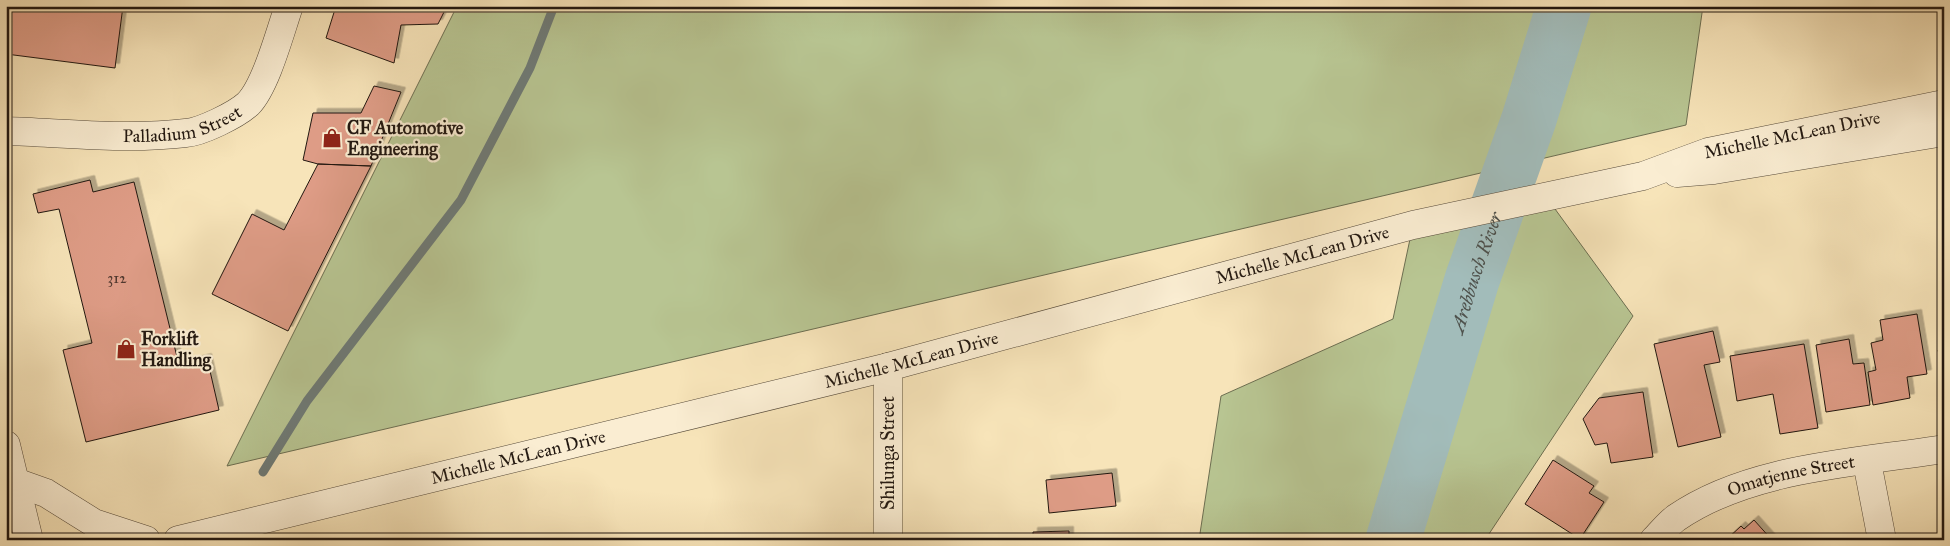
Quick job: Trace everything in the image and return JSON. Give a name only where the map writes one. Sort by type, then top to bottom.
[{"type":"street","name":"Palladium Street","points":[[6,131],[188,133],[219,122],[248,104],[268,70],[289,6]]},
{"type":"street","name":"Michelle McLean Drive","points":[[178,540],[888,367],[1413,225],[1548,198],[1643,176],[1708,152],[1944,104]]},
{"type":"street","name":"Michelle McLean Drive","points":[[1643,176],[1714,170],[1944,132]]},
{"type":"street","name":"Shilunga Street","points":[[888,367],[888,540]]},
{"type":"street","points":[[6,445],[11,479],[29,540]]},
{"type":"street","name":"Omatjenne Street","points":[[1654,540],[1675,519],[1715,496],[1788,472],[1867,462],[1944,449]]},
{"type":"street","points":[[1867,462],[1882,540]]},
{"type":"street","points":[[11,479],[46,493],[94,523],[146,540]]},
{"type":"green space","points":[[457,6],[1703,6],[1686,125],[227,466]]},
{"type":"green space","points":[[1547,198],[1633,316],[1485,540],[1199,540],[1221,396],[1393,319],[1413,225]]},
{"type":"building","points":[[6,6],[123,6],[115,68],[6,54]]},
{"type":"building","points":[[336,6],[447,6],[438,24],[401,25],[394,63],[326,38]]},
{"type":"building","points":[[374,86],[401,92],[371,166],[318,164],[303,160],[313,113],[361,113]]},
{"type":"building","points":[[318,164],[371,166],[288,331],[212,294],[252,214],[284,230]]},
{"type":"building","points":[[90,180],[93,192],[134,182],[179,365],[207,358],[219,410],[86,442],[63,350],[92,343],[59,209],[38,213],[33,194]]},
{"type":"building","points":[[1917,314],[1927,374],[1907,377],[1910,398],[1873,405],[1868,372],[1876,370],[1871,343],[1883,340],[1880,320]]},
{"type":"building","points":[[1713,331],[1720,362],[1704,365],[1721,437],[1678,447],[1654,344]]},
{"type":"building","points":[[1849,339],[1853,364],[1864,363],[1870,405],[1826,412],[1816,345]]},
{"type":"building","points":[[1804,344],[1818,428],[1780,434],[1773,394],[1737,401],[1730,356]]},
{"type":"building","points":[[1944,349],[1944,379],[1938,350]]},
{"type":"building","points":[[1643,392],[1653,457],[1611,463],[1607,443],[1595,445],[1583,419],[1599,398]]},
{"type":"building","points":[[1553,460],[1594,486],[1589,493],[1604,502],[1580,539],[1525,504]]},
{"type":"building","points":[[1112,473],[1116,506],[1049,513],[1046,480]]},
{"type":"building","points":[[1754,520],[1772,540],[1726,540],[1741,526],[1744,529]]},
{"type":"building","points":[[1069,531],[1069,540],[1033,540],[1033,532]]},
{"type":"waterway","points":[[263,472],[307,401],[461,200],[530,68],[554,6]]},
{"type":"waterway","name":"Arebbusch River","points":[[1393,540],[1472,280],[1529,119],[1564,6]]},
{"type":"place","name":"CF Automotive Engineering","points":[[332,138]]},
{"type":"place","name":"Forklift Handling","points":[[126,349]]}]
